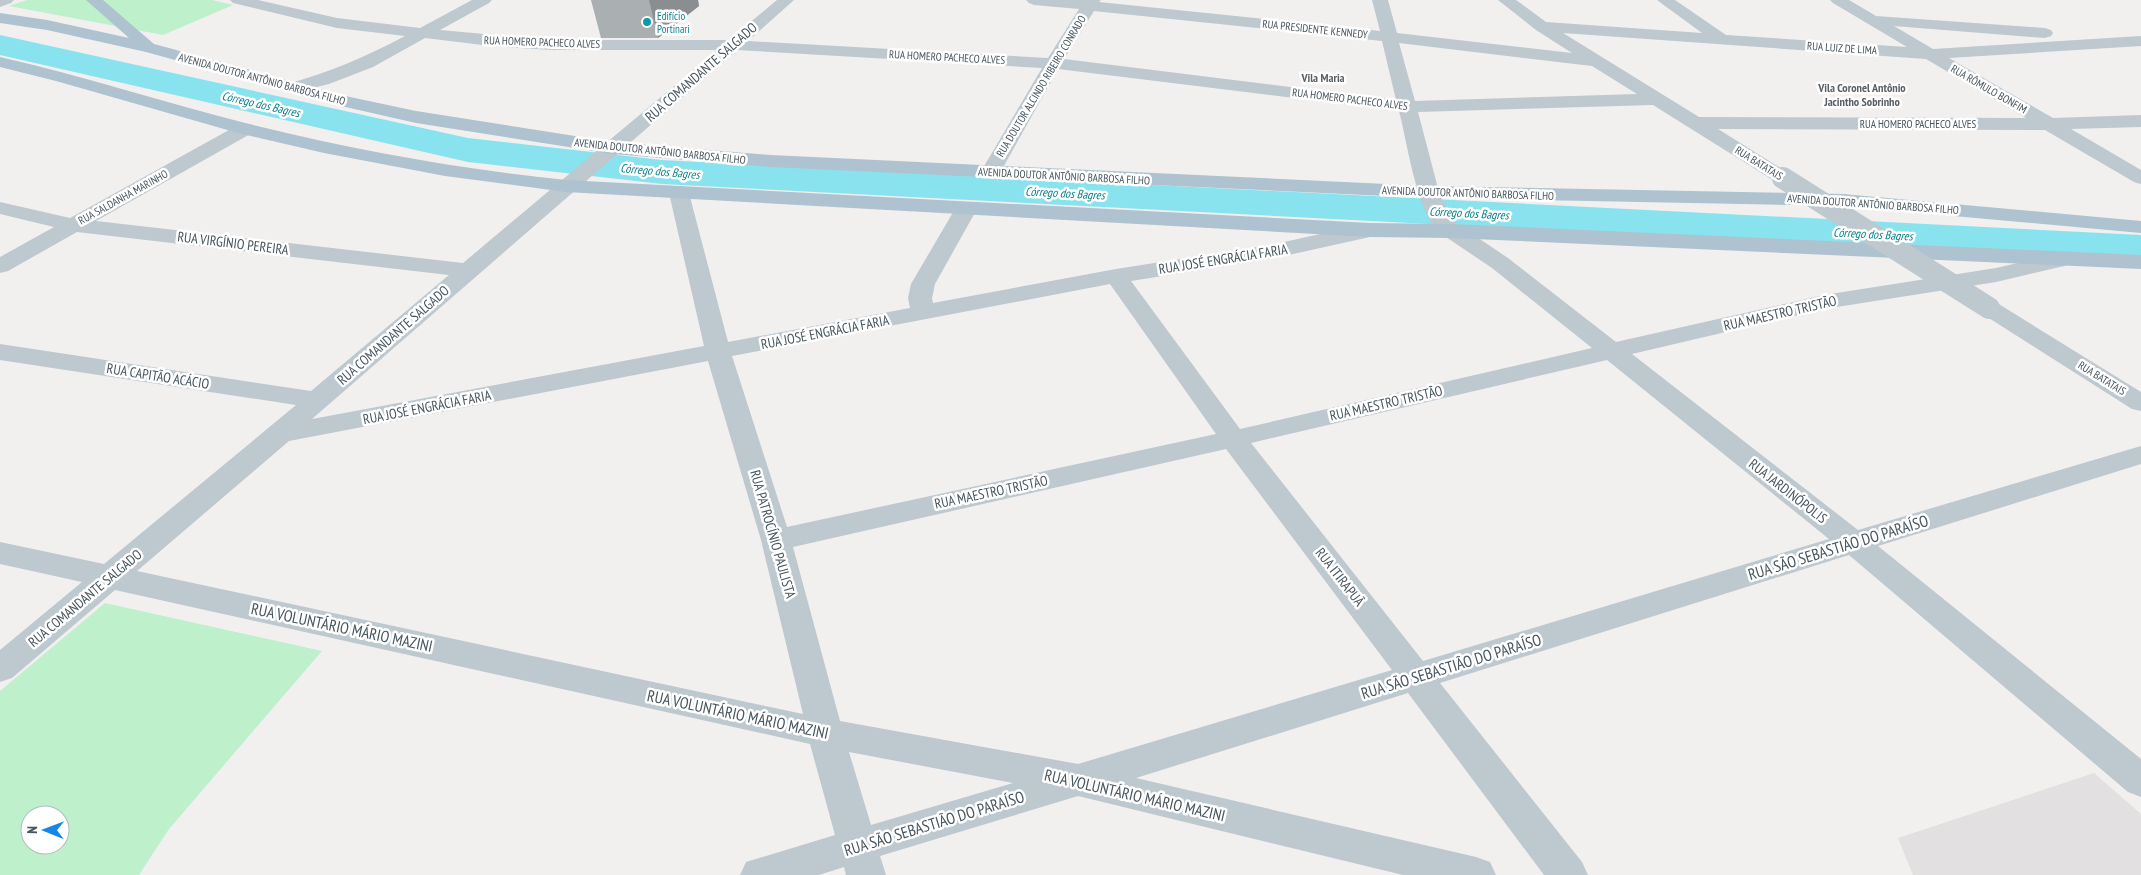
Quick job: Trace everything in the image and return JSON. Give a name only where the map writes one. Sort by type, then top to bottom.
[{"type":"main road","points":[[94,0],[149,48]]},
{"type":"main road","name":"AVENIDA DOUTOR ANTÔNIO BARBOSA FILHO","points":[[0,18],[47,25],[149,48],[292,88],[416,117],[609,151],[771,162],[1430,196],[1834,200],[2141,227]]},
{"type":"main road","points":[[0,62],[56,74],[245,129],[474,176],[573,180],[679,193],[1370,230],[1445,226],[2141,262]]},
{"type":"street","points":[[0,2],[6,0]]},
{"type":"street","name":"RUA HOMERO PACHECO ALVES","points":[[238,0],[337,23],[491,41],[543,44],[731,45],[1053,63],[1408,107],[1657,99]]},
{"type":"street","points":[[460,0],[482,1]]},
{"type":"street","name":"RUA COMANDANTE SALGADO","points":[[0,669],[112,577],[573,180],[786,0]]},
{"type":"street","name":"RUA PRESIDENTE KENNEDY","points":[[1034,0],[1091,3],[1595,60]]},
{"type":"street","points":[[1380,0],[1430,196],[1445,226]]},
{"type":"street","name":"RUA BATATAIS","points":[[1505,0],[1542,27],[2141,403]]},
{"type":"street","points":[[1665,0],[1722,40]]},
{"type":"street","name":"RUA RÔMULO BONFIM","points":[[1838,0],[2141,178]]},
{"type":"street","points":[[292,88],[345,73],[425,34],[482,1]]},
{"type":"street","name":"RUA DOUTOR ALCINDO RIBEIRO CONRADO","points":[[990,172],[1053,63],[1091,3]]},
{"type":"street","name":"RUA LUIZ DE LIMA","points":[[1871,20],[2141,41]]},
{"type":"street","name":"RUA LUIZ DE LIMA","points":[[1542,27],[1930,54],[2141,41]]},
{"type":"street","name":"RUA HOMERO PACHECO ALVES","points":[[1695,123],[2049,124],[2141,121]]},
{"type":"street","name":"RUA SALDANHA MARINHO","points":[[0,266],[245,129]]},
{"type":"street","name":"RUA PATROCÍNIO PAULISTA","points":[[679,193],[718,352],[776,540],[825,733],[862,860]]},
{"type":"street","name":"RUA VIRGÍNIO PEREIRA","points":[[0,208],[73,225],[468,270]]},
{"type":"street","points":[[923,313],[920,298],[924,284],[966,209]]},
{"type":"street","name":"RUA JARDINÓPOLIS","points":[[1445,226],[1500,263],[1853,542],[2141,781]]},
{"type":"street","name":"RUA JOSÉ ENGRÁCIA FARIA","points":[[280,434],[1116,276],[1275,251],[1370,230]]},
{"type":"street","points":[[1979,255],[1997,269],[1996,275]]},
{"type":"street","name":"RUA MAESTRO TRISTÃO","points":[[776,540],[1233,439],[1824,302],[1996,275],[2065,259]]},
{"type":"street","name":"RUA ITIRAPUÃ","points":[[1116,276],[1233,439],[1568,875]]},
{"type":"street","name":"RUA CAPITÃO ACÁCIO","points":[[0,352],[317,400]]},
{"type":"street","name":"RUA SÃO SEBASTIÃO DO PARAÍSO","points":[[760,875],[862,860],[1078,780],[2141,455]]},
{"type":"street","name":"RUA VOLUNTÁRIO MÁRIO MAZINI","points":[[0,553],[825,733],[1078,780],[1476,875]]},
{"type":"shaded area","points":[[2094,773],[2141,814],[2141,875],[1913,875],[1898,838]]},
{"type":"green space","points":[[27,0],[212,0],[233,5],[163,35],[9,6]]},
{"type":"green space","points":[[105,603],[322,651],[169,829],[139,875],[0,875],[0,691]]},
{"type":"waterway","name":"Córrego dos Bagres","points":[[0,45],[468,150],[662,172],[2141,248]]},
{"type":"place","name":"Edifício Portinari","points":[[647,22]]},
{"type":"district","name":"Vila Maria","points":[[1323,77]]},
{"type":"district","name":"Vila Coronel Antônio Jacintho Sobrinho","points":[[1862,94]]}]
